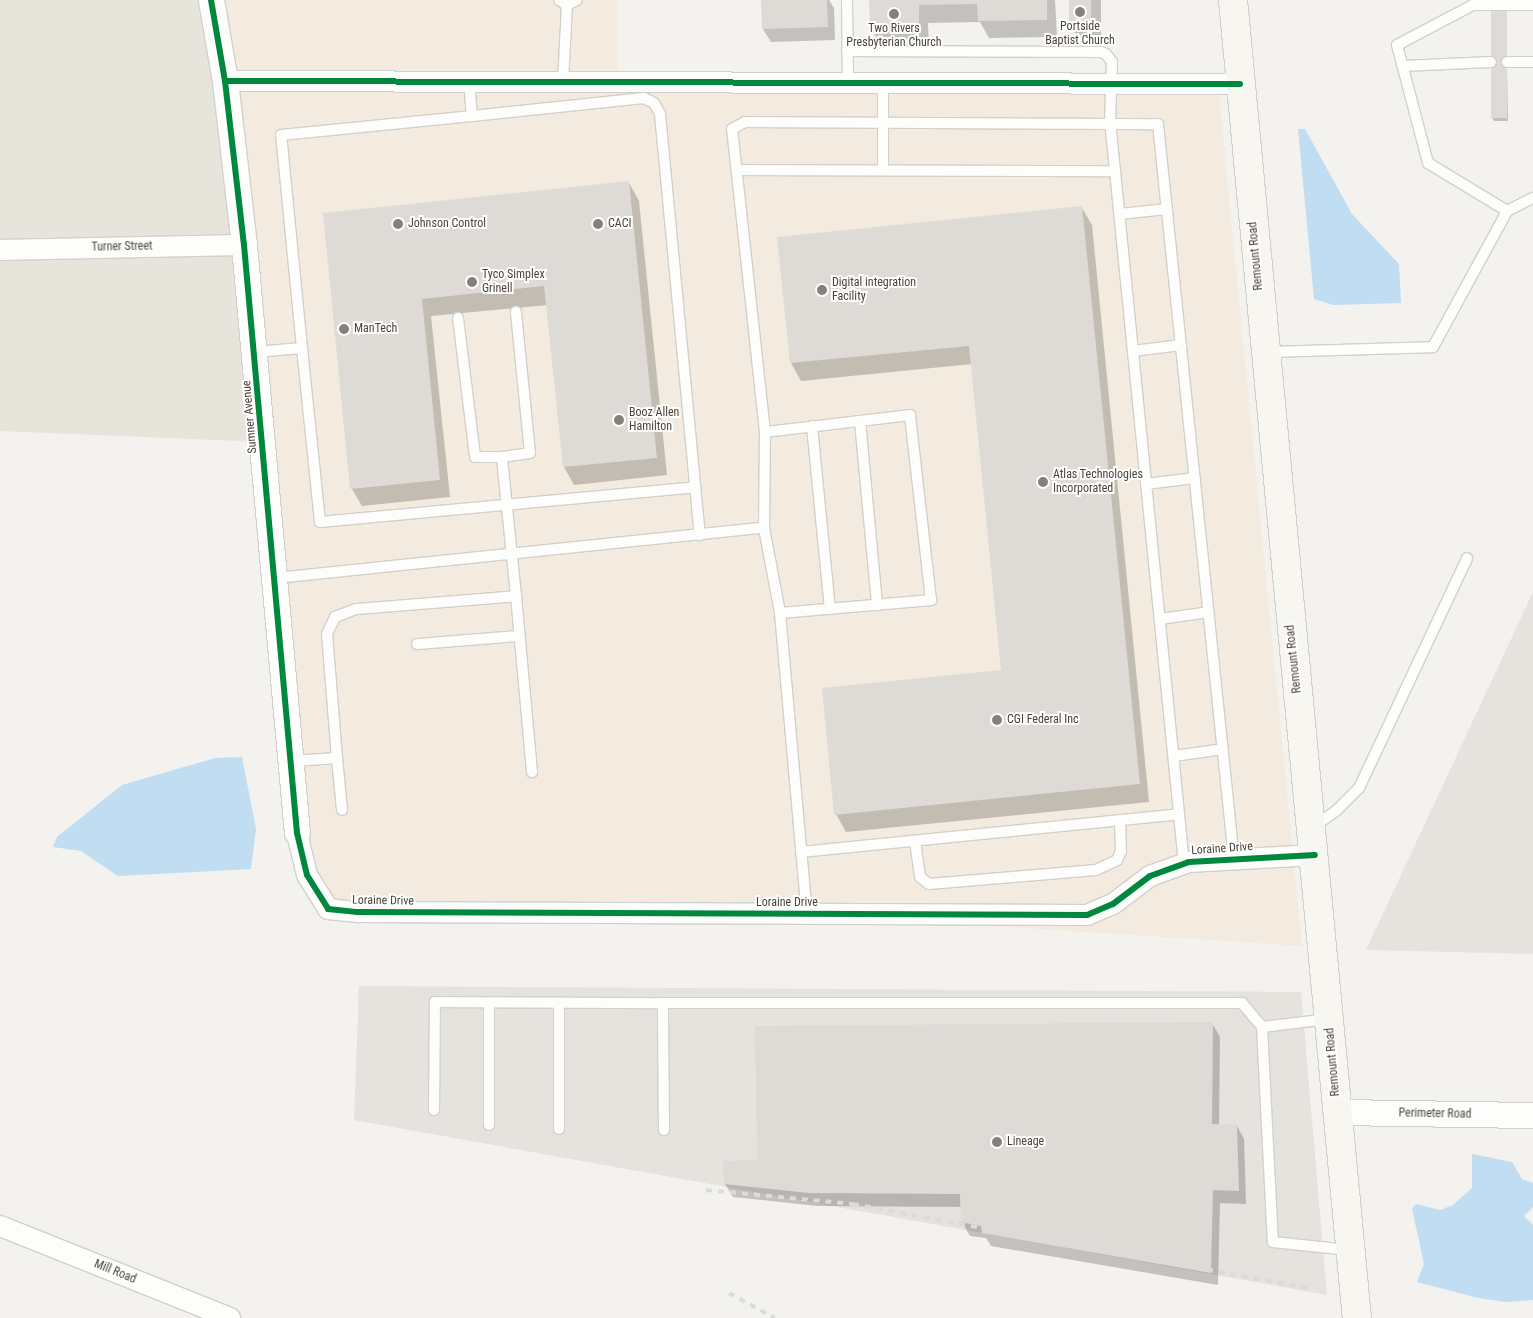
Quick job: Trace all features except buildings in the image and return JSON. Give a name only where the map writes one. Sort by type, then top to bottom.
[{"type":"main road","name":"Remount Road","points":[[1232,0],[1265,352],[1316,855],[1357,1318]]},
{"type":"street","name":"Sumner Avenue","points":[[210,0],[225,81],[244,245],[276,578],[297,833]]},
{"type":"street","points":[[225,81],[1240,84]]},
{"type":"street","name":"Turner Street","points":[[0,250],[244,245]]},
{"type":"street","name":"Loraine Drive","points":[[297,833],[307,875],[328,909],[358,912],[1087,915],[1113,904],[1150,876],[1184,864],[1234,859],[1316,855]]},
{"type":"street","name":"Perimeter Road","points":[[1338,1112],[1533,1116]]},
{"type":"street","name":"Mill Road","points":[[0,1226],[230,1318]]},
{"type":"lane","points":[[563,82],[563,2],[577,0]]},
{"type":"lane","points":[[847,0],[848,83]]},
{"type":"lane","points":[[1507,211],[1428,163],[1397,45],[1474,5],[1533,5]]},
{"type":"lane","points":[[847,51],[1101,52],[1106,54],[1112,62],[1113,84],[1110,121],[1184,864]]},
{"type":"lane","points":[[1403,66],[1491,62]]},
{"type":"lane","points":[[1507,62],[1533,62]]},
{"type":"lane","points":[[469,82],[472,116]]},
{"type":"lane","points":[[883,83],[883,170]]},
{"type":"lane","points":[[695,487],[320,522],[281,135],[644,98],[654,103],[660,114],[700,535]]},
{"type":"lane","points":[[807,914],[780,613],[764,528],[765,432],[732,129],[745,122],[1110,121],[1158,124],[1234,859]]},
{"type":"lane","points":[[737,170],[1115,171]]},
{"type":"lane","points":[[1265,352],[1433,347],[1507,211],[1533,198]]},
{"type":"lane","points":[[1120,214],[1167,209]]},
{"type":"lane","points":[[458,318],[475,457],[502,457],[530,453],[516,312]]},
{"type":"lane","points":[[1133,351],[1181,344]]},
{"type":"lane","points":[[255,352],[302,348]]},
{"type":"lane","points":[[765,432],[910,415],[931,600],[780,613]]},
{"type":"lane","points":[[860,421],[877,605]]},
{"type":"lane","points":[[812,426],[830,609]]},
{"type":"lane","points":[[502,457],[532,772]]},
{"type":"lane","points":[[1146,484],[1195,478]]},
{"type":"lane","points":[[276,578],[764,528]]},
{"type":"lane","points":[[1312,827],[1337,810],[1359,788],[1467,558]]},
{"type":"lane","points":[[342,810],[327,634],[336,617],[356,609],[516,596]]},
{"type":"lane","points":[[1160,618],[1209,612]]},
{"type":"lane","points":[[417,644],[520,636]]},
{"type":"lane","points":[[1174,756],[1223,749]]},
{"type":"lane","points":[[292,762],[337,758]]},
{"type":"lane","points":[[802,852],[1179,814]]},
{"type":"lane","points":[[915,841],[920,877],[929,884],[1096,870],[1117,860],[1121,851],[1120,820]]},
{"type":"lane","points":[[434,1110],[435,1002],[1242,1003],[1262,1027],[1273,1242],[1350,1250]]},
{"type":"lane","points":[[489,1003],[489,1125]]},
{"type":"lane","points":[[559,1003],[559,1129]]},
{"type":"lane","points":[[663,1003],[664,1130]]},
{"type":"lane","points":[[1262,1027],[1330,1018]]},
{"type":"shaded area","points":[[0,0],[211,0],[263,442],[0,431]]},
{"type":"shaded area","points":[[211,0],[618,0],[617,82],[1218,84],[1302,946],[807,914],[328,909],[307,875]]},
{"type":"shaded area","points":[[1533,592],[1533,954],[1366,950]]},
{"type":"shaded area","points":[[359,986],[1301,992],[1327,1295],[354,1120]]},
{"type":"water","points":[[1298,129],[1305,129],[1352,214],[1399,264],[1401,303],[1333,305],[1314,299]]},
{"type":"water","points":[[242,757],[256,829],[251,869],[118,876],[81,851],[53,847],[57,837],[122,785],[215,758]]},
{"type":"water","points":[[1472,1154],[1512,1162],[1522,1179],[1533,1183],[1533,1207],[1524,1216],[1533,1225],[1533,1300],[1506,1302],[1478,1298],[1417,1282],[1424,1264],[1412,1209],[1416,1204],[1440,1210],[1453,1205],[1472,1188]]},
{"type":"railway","points":[[706,1190],[853,1204],[1313,1289]]},
{"type":"railway","points":[[729,1293],[775,1318]]},
{"type":"cycle path","points":[[211,0],[225,81],[244,245],[297,833],[307,875],[328,909],[358,912],[1087,915],[1113,904],[1150,876],[1189,862],[1315,855]]},
{"type":"cycle path","points":[[225,81],[1240,84]]},
{"type":"place","name":"Portside Baptist Church","points":[[1080,12]]},
{"type":"place","name":"Two Rivers Presbyterian Church","points":[[894,14]]},
{"type":"place","name":"Johnson Control","points":[[398,224]]},
{"type":"place","name":"CACI","points":[[598,224]]},
{"type":"place","name":"Tyco Simplex Grinell","points":[[472,282]]},
{"type":"place","name":"Digital integration Facility","points":[[822,290]]},
{"type":"place","name":"ManTech","points":[[344,329]]},
{"type":"place","name":"Booz Allen Hamilton","points":[[619,420]]},
{"type":"place","name":"Atlas Technologies Incorporated","points":[[1043,482]]},
{"type":"place","name":"CGI Federal Inc","points":[[997,720]]},
{"type":"place","name":"Lineage","points":[[997,1142]]}]
